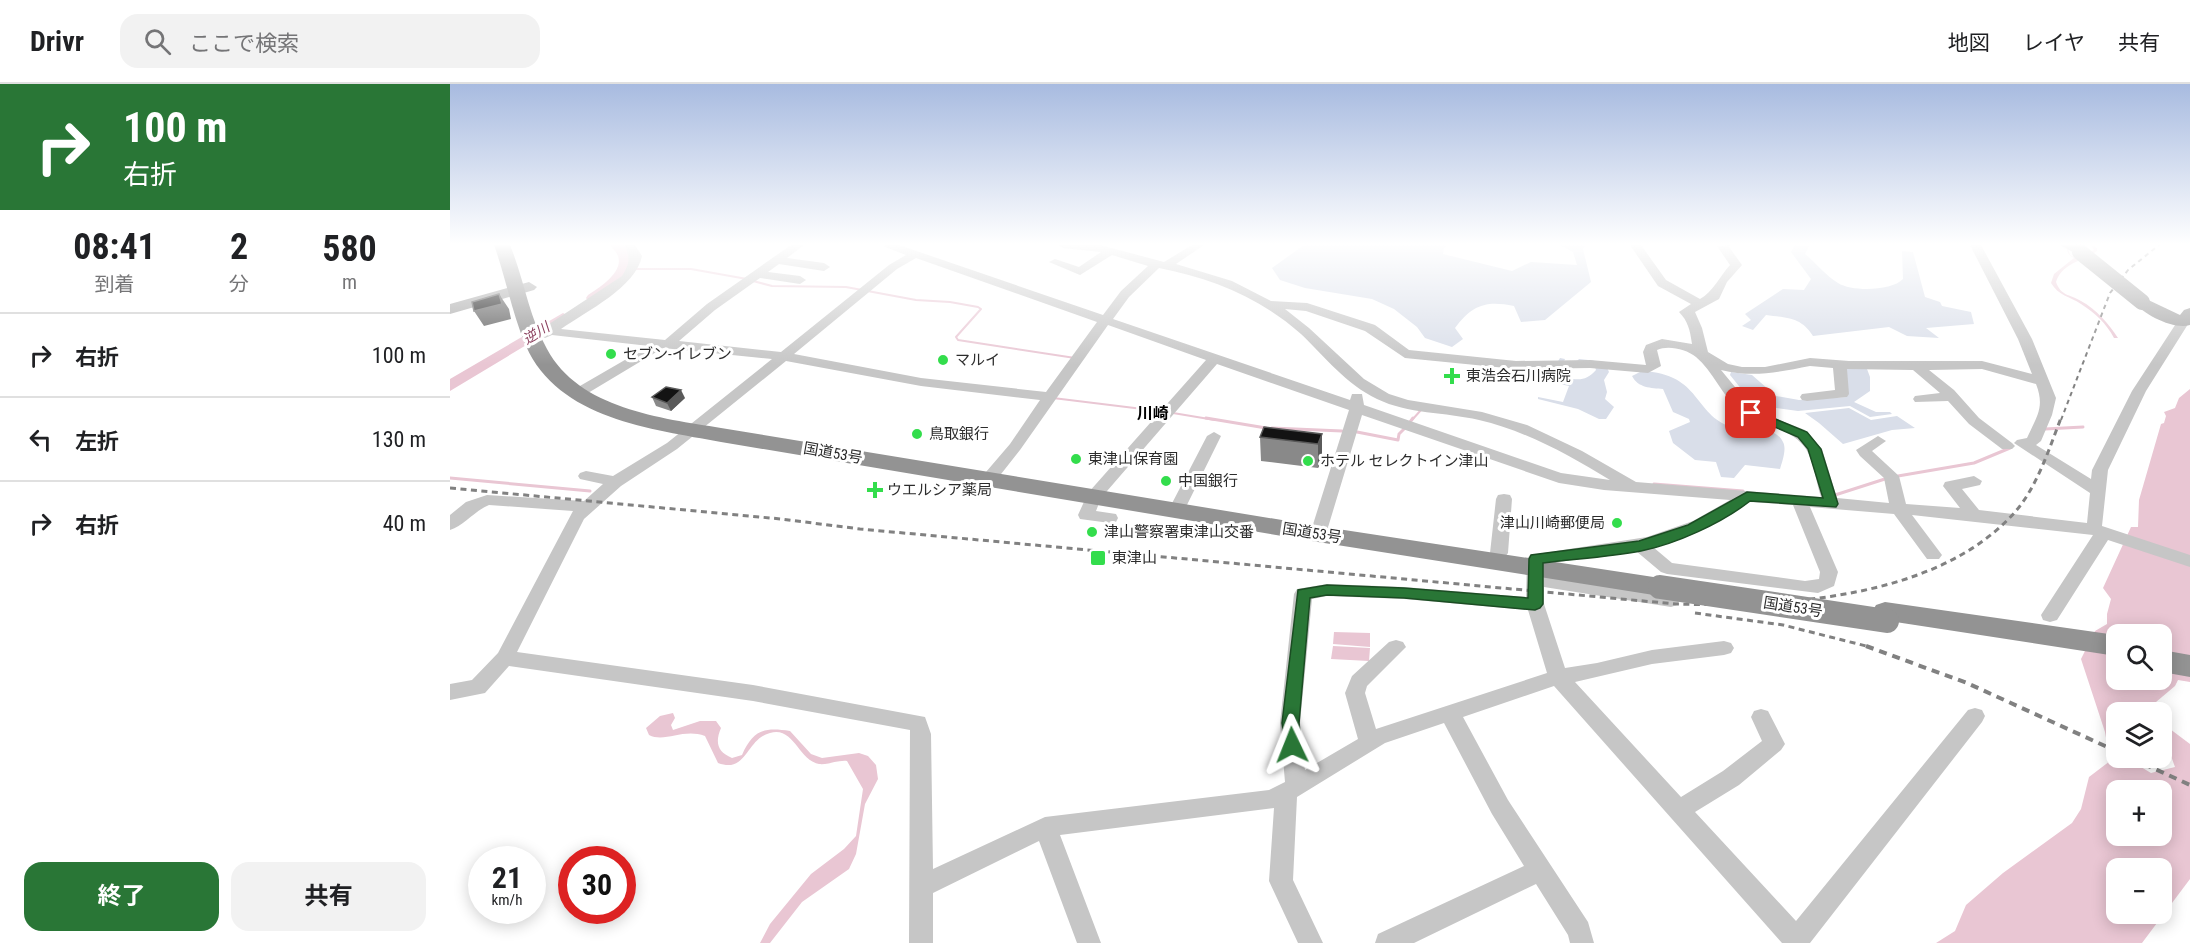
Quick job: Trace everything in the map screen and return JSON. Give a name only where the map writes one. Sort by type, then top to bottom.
[{"type":"highway","name":"国道53号","points":[[521,285],[539,332],[550,372],[626,416],[1319,530],[1536,569],[1663,578],[1886,616],[2047,632],[2106,644]]},
{"type":"highway","name":"国道53号","points":[[1319,530],[1499,553],[1536,569]]},
{"type":"highway","name":"国道53号","points":[[2047,632],[2106,652]]},
{"type":"highway","points":[[2172,654],[2190,657]]},
{"type":"highway","points":[[2172,663],[2190,666]]},
{"type":"main road","points":[[2120,285],[2161,314],[2187,317]]},
{"type":"main road","points":[[450,309],[523,289]]},
{"type":"street","points":[[539,332],[615,285]]},
{"type":"street","points":[[583,391],[664,344],[742,285]]},
{"type":"street","points":[[450,692],[478,687],[505,658],[577,516],[585,506],[615,482],[672,446],[697,427],[871,285]]},
{"type":"street","points":[[1011,285],[1559,478],[1631,487],[1974,515],[2102,532],[2190,561]]},
{"type":"street","points":[[991,475],[1051,397],[1078,356],[1125,294],[1136,285]]},
{"type":"street","points":[[1229,285],[1245,290],[1295,322],[1362,383],[1383,396],[1400,402],[1482,416],[1523,428],[1602,469],[1631,487]]},
{"type":"street","points":[[1666,285],[1700,304]]},
{"type":"street","points":[[1720,285],[1715,296],[1685,312],[1690,314],[1696,328],[1703,357],[1724,367],[1742,371],[1765,370],[1810,362],[1916,366],[1982,365],[2042,381]]},
{"type":"street","points":[[1997,285],[2025,339],[2049,398],[2032,441],[2022,443],[2097,490]]},
{"type":"street","points":[[1268,304],[1308,307],[1370,328],[1405,354],[1505,364],[1590,364],[1648,369],[1654,366],[1651,348],[1662,343],[1694,349],[1751,413],[1803,435],[1814,449],[1831,504]]},
{"type":"street","points":[[2102,532],[2095,524],[2100,471],[2139,391],[2187,317]]},
{"type":"street","points":[[539,332],[782,357],[921,382],[1051,397]]},
{"type":"street","points":[[1110,518],[1086,515],[1097,493],[1215,358]]},
{"type":"street","points":[[1807,397],[1842,394],[1840,364]]},
{"type":"street","points":[[1916,366],[1951,396],[1974,421],[2007,446]]},
{"type":"street","points":[[1319,530],[1357,408],[1358,390],[1362,383]]},
{"type":"street","points":[[1920,399],[1951,396]]},
{"type":"street","points":[[1178,507],[1214,436]]},
{"type":"street","points":[[1878,441],[1863,450],[1891,476],[1899,509],[1934,555]]},
{"type":"street","points":[[586,476],[615,482]]},
{"type":"street","points":[[1974,481],[1951,486],[1974,515]]},
{"type":"street","points":[[1747,496],[1733,508],[1693,528],[1641,546],[1536,569],[1535,604],[1558,677],[1795,942],[1975,716]]},
{"type":"street","points":[[1499,553],[1504,499]]},
{"type":"street","points":[[450,524],[472,506],[487,500],[585,506]]},
{"type":"street","points":[[1641,546],[1663,578],[1805,587],[1824,585],[1829,580],[1829,572],[1799,501]]},
{"type":"street","points":[[2047,632],[2102,532]]},
{"type":"street","points":[[1311,943],[1281,881],[1291,790],[1290,723],[1303,594],[1327,590],[1404,593],[1535,604]]},
{"type":"street","points":[[1369,742],[1355,693],[1359,682],[1396,647]]},
{"type":"street","points":[[923,886],[1045,827],[1271,799],[1291,790],[1378,737],[1558,677],[1597,671],[1652,657],[1724,648]]},
{"type":"street","points":[[505,658],[753,693],[918,723],[921,734],[923,886],[921,943]]},
{"type":"street","points":[[1451,713],[1457,730],[1500,807],[1579,931],[1582,943]]},
{"type":"street","points":[[1679,810],[1731,778],[1774,744],[1761,717]]},
{"type":"street","points":[[1045,827],[1089,943]]},
{"type":"street","points":[[1387,943],[1502,890],[1541,869]]},
{"type":"shaded area","points":[[1296,285],[1587,285],[1545,320],[1521,322],[1514,306],[1488,304],[1480,306],[1467,314],[1455,328],[1463,339],[1452,347],[1425,338],[1417,327],[1394,309],[1372,299]]},
{"type":"shaded area","points":[[1807,285],[1842,285],[1872,289],[1892,285],[1922,285],[1925,297],[1940,302],[1942,306],[1971,312],[1974,324],[1926,328],[1939,338],[1907,336],[1889,327],[1813,336],[1799,322],[1766,315],[1753,330],[1742,326],[1751,320],[1745,314],[1783,289],[1804,290]]},
{"type":"shaded area","points":[[2053,285],[2057,285],[2063,292],[2087,304],[2106,322],[2118,338],[2114,338],[2104,323],[2091,311]]},
{"type":"shaded area","points":[[1560,358],[1565,359],[1561,368],[1566,378],[1582,379],[1596,370],[1595,367],[1577,361],[1579,359],[1597,361],[1607,368],[1609,372],[1604,380],[1607,392],[1605,399],[1614,407],[1606,419],[1599,419],[1578,409],[1538,399],[1538,397],[1563,402],[1569,386],[1546,381]]},
{"type":"shaded area","points":[[1843,366],[1867,369],[1870,377],[1870,391],[1854,402],[1876,412],[1892,414],[1870,417],[1850,406],[1798,411],[1769,407],[1747,396],[1730,375],[1731,372],[1752,375],[1776,396],[1799,400],[1847,397]]},
{"type":"shaded area","points":[[1642,371],[1676,379],[1687,387],[1719,421],[1732,427],[1767,431],[1779,436],[1784,448],[1780,469],[1745,465],[1734,478],[1721,477],[1716,462],[1695,460],[1673,443],[1669,431],[1690,422],[1689,419],[1673,412],[1663,389],[1645,387],[1635,380],[1632,376]]},
{"type":"shaded area","points":[[2190,389],[2190,682],[2178,680],[2172,689],[2172,624],[2107,624],[2111,599],[2103,588],[2131,527],[2138,527],[2139,500],[2161,424],[2164,423],[2166,416],[2164,412],[2175,408],[2179,398]]},
{"type":"shaded area","points":[[1849,408],[1871,420],[1897,416],[1915,428],[1892,430],[1843,444],[1805,413]]},
{"type":"shaded area","points":[[2106,625],[2106,690],[2170,690],[2156,702],[2106,702],[2106,738],[2081,659],[2095,631]]},
{"type":"shaded area","points":[[1334,632],[1370,633],[1370,647],[1333,644]]},
{"type":"shaded area","points":[[1333,646],[1370,648],[1369,661],[1331,659]]},
{"type":"shaded area","points":[[673,713],[675,718],[671,725],[673,730],[700,721],[716,721],[721,728],[718,738],[720,750],[732,758],[742,755],[750,740],[760,732],[781,730],[790,731],[811,754],[822,758],[859,753],[868,756],[876,765],[878,779],[865,804],[856,854],[849,869],[802,902],[770,943],[760,943],[770,924],[811,874],[844,849],[856,836],[863,789],[847,761],[819,764],[806,756],[785,734],[778,732],[762,736],[741,760],[728,765],[718,763],[705,736],[689,734],[655,737],[649,735],[646,728],[660,716]]},
{"type":"shaded area","points":[[2172,730],[2190,744],[2190,879],[2172,903],[2172,858],[2106,858],[2106,924],[2156,924],[2142,943],[1936,943],[1955,931],[1966,905],[2003,873],[2072,823],[2081,809],[2089,777],[2106,764],[2106,768],[2143,768],[2151,773],[2175,767],[2172,759]]},
{"type":"building","points":[[499,294],[502,304],[474,311],[472,302]]},
{"type":"building","points":[[666,387],[681,390],[667,403],[652,397]]},
{"type":"building","points":[[1264,427],[1322,434],[1318,444],[1260,437]]},
{"type":"waterway","name":"逆川","points":[[593,298],[610,285]]},
{"type":"waterway","points":[[769,285],[846,287],[916,300],[950,302],[978,307],[981,309],[956,337],[958,340],[1075,358]]},
{"type":"waterway","name":"逆川","points":[[450,386],[563,317]]},
{"type":"waterway","points":[[1053,398],[1159,411]]},
{"type":"waterway","points":[[1412,420],[1421,410]]},
{"type":"waterway","points":[[1173,413],[1215,420]]},
{"type":"waterway","points":[[1206,418],[1266,428]]},
{"type":"waterway","points":[[1410,422],[1413,418]]},
{"type":"waterway","points":[[2045,429],[2083,427]]},
{"type":"waterway","points":[[1272,428],[1342,431]]},
{"type":"waterway","points":[[1357,432],[1398,440],[1399,434],[1405,428]]},
{"type":"waterway","points":[[1898,476],[1974,463],[2010,448]]},
{"type":"waterway","points":[[450,478],[590,491]]},
{"type":"waterway","points":[[1835,495],[1888,478]]},
{"type":"waterway","points":[[1654,484],[1743,491]]},
{"type":"railway","points":[[2061,420],[2110,293],[2116,285]]},
{"type":"railway","points":[[450,488],[781,519],[860,529],[1676,604],[1764,603],[1857,592],[1902,580],[1945,563],[1983,541],[2015,512],[2030,491],[2061,418]]},
{"type":"railway","points":[[1695,613],[1783,625],[1870,647]]},
{"type":"railway","points":[[1866,646],[1967,683],[2106,746]]},
{"type":"railway","points":[[2153,768],[2190,785]]},
{"type":"place","name":"セブン-イレブン","points":[[611,354]]},
{"type":"place","name":"マルイ","points":[[943,360]]},
{"type":"place","name":"東浩会石川病院","points":[[1452,376]]},
{"type":"place","name":"鳥取銀行","points":[[917,434]]},
{"type":"place","name":"東津山保育園","points":[[1076,459]]},
{"type":"place","name":"ホテル セレクトイン津山","points":[[1308,461]]},
{"type":"place","name":"中国銀行","points":[[1166,481]]},
{"type":"place","name":"ウエルシア薬局","points":[[875,490]]},
{"type":"place","name":"津山川崎郵便局","points":[[1617,523]]},
{"type":"place","name":"津山警察署東津山交番","points":[[1092,532]]},
{"type":"place","name":"東津山","points":[[1098,558]]},
{"type":"district","name":"川崎","points":[[1153,413]]},
{"type":"route","points":[[1292,745],[1290,723],[1303,594],[1327,590],[1404,593],[1535,604],[1536,559],[1641,546],[1693,528],[1733,508],[1747,496],[1831,504],[1814,449],[1803,435],[1751,413]]}]
